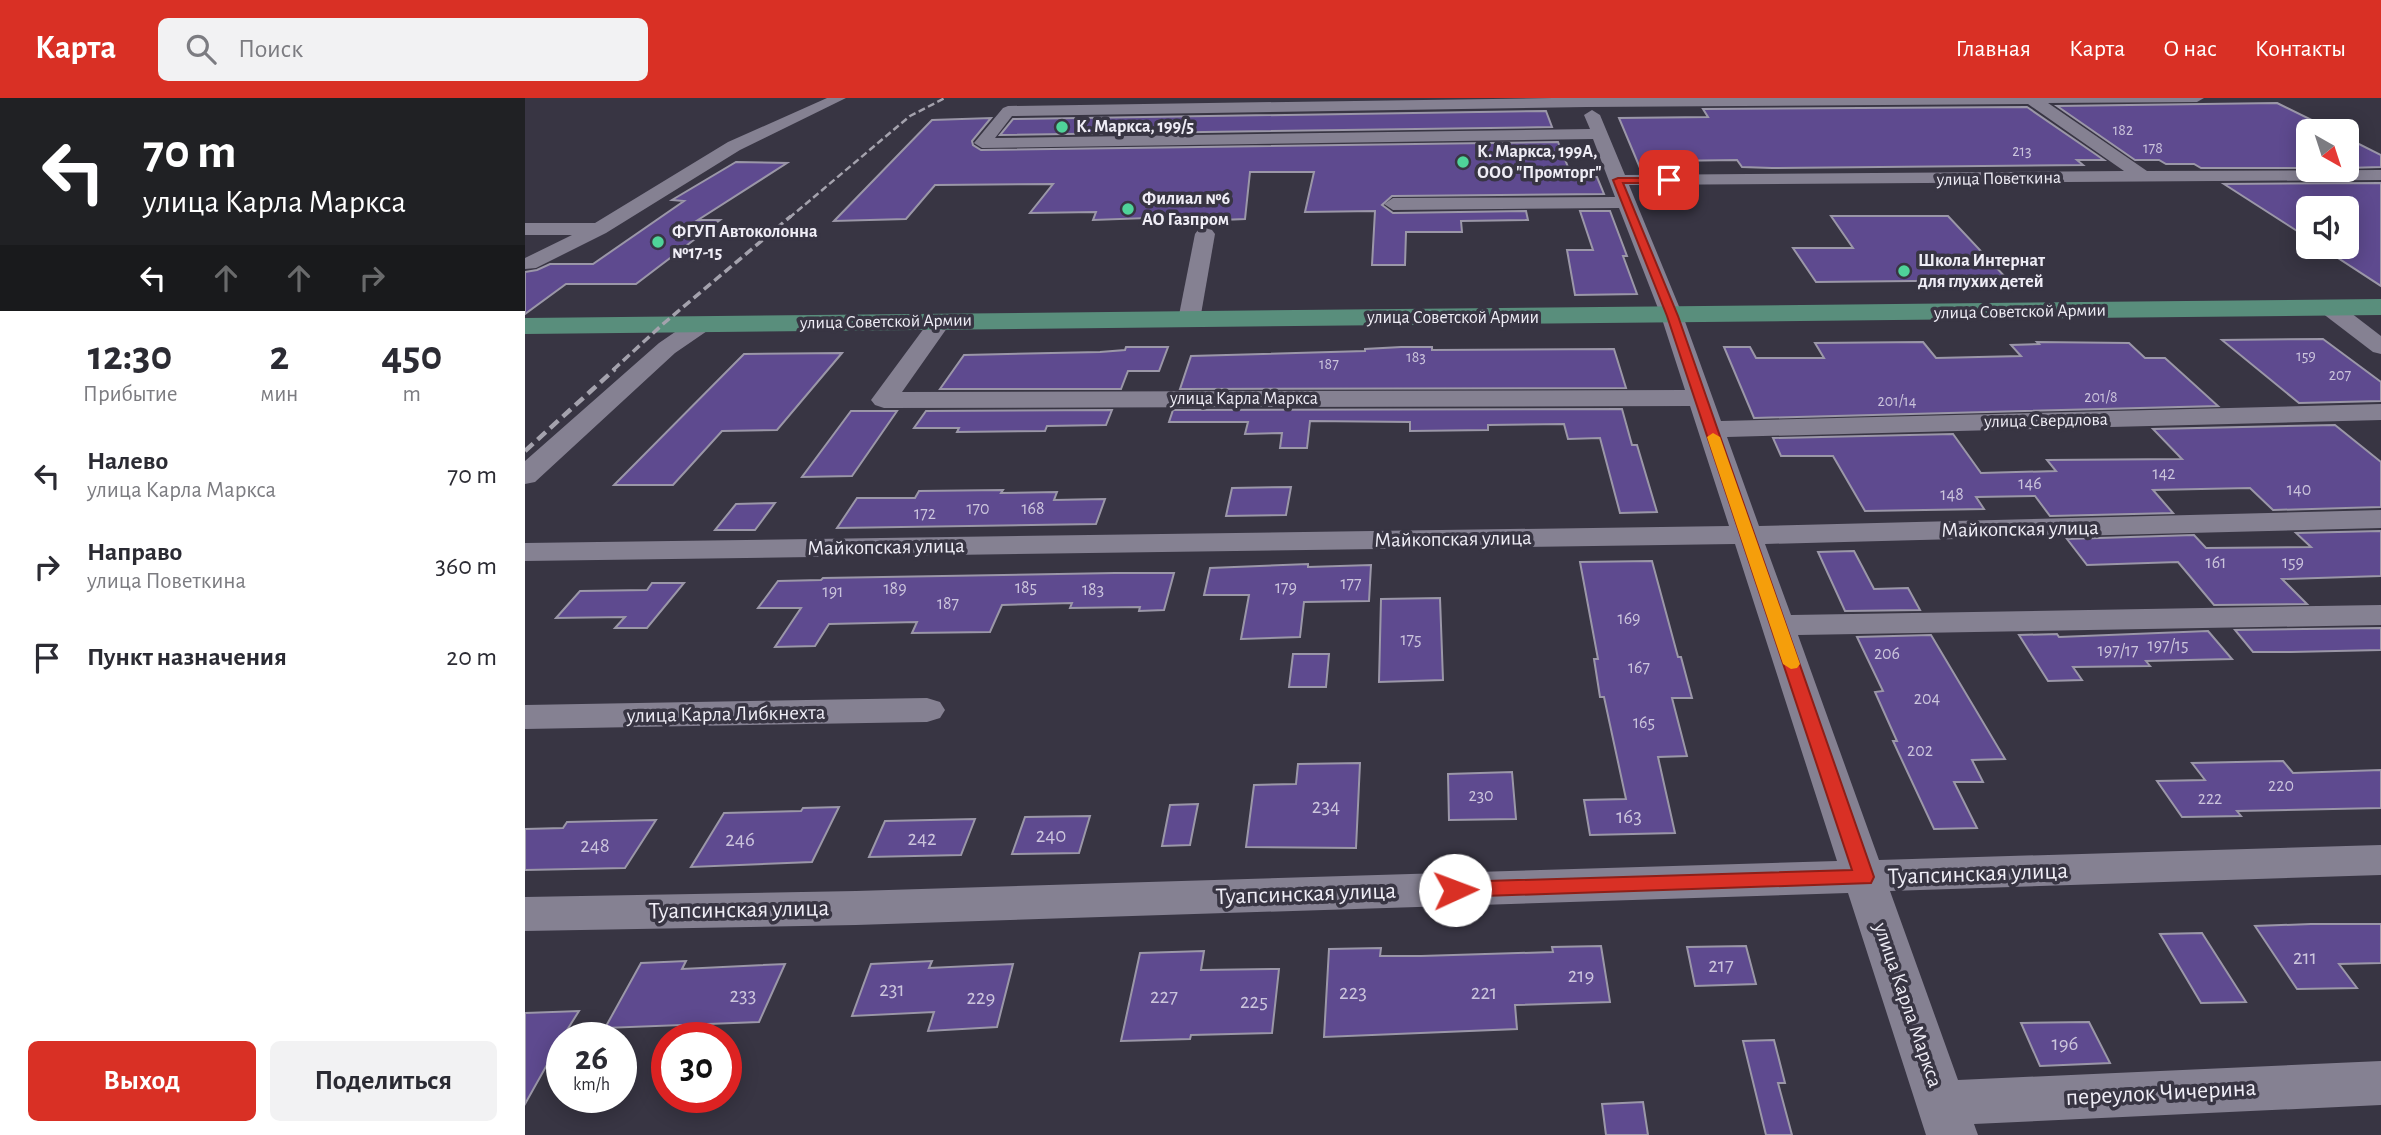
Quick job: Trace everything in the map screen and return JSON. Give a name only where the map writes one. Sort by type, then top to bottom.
[{"type":"main road","name":"улица Советской Армии","points":[[525,326],[2381,307]]},
{"type":"street","points":[[529,264],[599,229],[734,146],[839,98]]},
{"type":"street","points":[[1599,134],[982,143],[1009,111],[1254,102],[2197,98]]},
{"type":"street","points":[[2031,99],[2142,177]]},
{"type":"street","name":"улица Карла Маркса","points":[[1586,100],[1672,316],[1947,1119]]},
{"type":"street","name":"улица Поветкина","points":[[1618,180],[1875,181],[2381,175]]},
{"type":"street","points":[[1393,204],[1626,202]]},
{"type":"street","points":[[525,229],[599,229]]},
{"type":"street","points":[[1189,320],[1205,234]]},
{"type":"street","points":[[2330,308],[2381,347]]},
{"type":"street","name":"улица Карла Маркса","points":[[941,321],[884,400],[1705,414]]},
{"type":"street","points":[[525,476],[667,348],[702,324]]},
{"type":"street","name":"улица Свердлова","points":[[1705,414],[2381,412]]},
{"type":"street","name":"Майкопская улица","points":[[525,552],[1747,536],[2381,519]]},
{"type":"street","points":[[1778,625],[2381,615]]},
{"type":"street","name":"улица Карла Либкнехта","points":[[525,717],[927,710]]},
{"type":"street","name":"Туапсинская улица","points":[[525,914],[856,908],[2381,860]]},
{"type":"street","name":"переулок Чичерина","points":[[1947,1119],[2381,1083]]},
{"type":"building","points":[[2277,103],[2310,119],[2296,119],[2296,168],[2201,168],[2194,164],[2135,160],[2057,106]]},
{"type":"building","points":[[2027,107],[2104,160],[2077,160],[2083,165],[1772,168],[1742,167],[1737,160],[1665,161],[1669,168],[1640,168],[1619,118],[1708,117],[1703,109]]},
{"type":"building","points":[[1546,111],[1552,127],[1000,135],[1013,119]]},
{"type":"building","points":[[991,118],[972,141],[973,145],[981,150],[1558,142],[1572,177],[1597,177],[1604,194],[1392,196],[1382,205],[1393,213],[1526,211],[1528,220],[1461,221],[1462,232],[1406,232],[1405,265],[1372,265],[1375,211],[1305,212],[1314,172],[1250,172],[1245,219],[1173,222],[1175,217],[1093,220],[1096,212],[1030,213],[1053,184],[935,185],[906,219],[834,221],[932,120]]},
{"type":"building","points":[[2359,144],[2381,155],[2381,167],[2359,168]]},
{"type":"building","points":[[736,162],[787,163],[698,220],[720,220],[636,284],[566,284],[525,314],[525,272],[550,264],[593,264],[684,201],[672,200]]},
{"type":"building","points":[[2381,183],[2381,286],[2339,259],[2359,259],[2359,196],[2296,196],[2296,230],[2224,184]]},
{"type":"building","points":[[1580,211],[1610,211],[1627,256],[1623,256],[1637,294],[1575,295],[1567,250],[1593,250]]},
{"type":"building","points":[[1831,216],[1948,216],[2008,280],[1816,282],[1793,248],[1853,248]]},
{"type":"building","points":[[2323,339],[2381,382],[2381,401],[2299,403],[2222,340]]},
{"type":"building","points":[[1923,342],[1936,358],[2021,356],[2011,345],[2039,344],[2037,342],[2129,343],[2145,358],[2165,358],[2218,406],[1754,418],[1724,347],[1750,347],[1756,358],[1824,358],[1815,343]]},
{"type":"building","points":[[1126,347],[1168,347],[1159,371],[1128,371],[1121,389],[940,389],[964,355],[1100,352],[1125,350]]},
{"type":"building","points":[[1432,347],[1432,350],[1614,349],[1626,388],[1180,389],[1191,356],[1365,351]]},
{"type":"building","points":[[842,353],[777,430],[722,431],[673,485],[614,485],[744,354]]},
{"type":"building","points":[[1622,409],[1632,445],[1637,445],[1657,512],[1620,513],[1600,438],[1568,439],[1564,424],[1488,425],[1488,430],[1410,431],[1410,422],[1310,421],[1307,448],[1280,448],[1282,433],[1245,434],[1248,422],[1169,422],[1173,410]]},
{"type":"building","points":[[1112,410],[1106,425],[1047,426],[1045,431],[957,432],[959,428],[914,428],[926,411]]},
{"type":"building","points":[[851,411],[897,411],[852,476],[802,477]]},
{"type":"building","points":[[2335,425],[2381,462],[2381,507],[2273,510],[2250,488],[2153,490],[2173,513],[2050,516],[2035,496],[1976,497],[1984,509],[1865,511],[1833,456],[1781,456],[1773,438],[1953,434],[1981,473],[2056,471],[2047,460],[2182,459],[2153,429]]},
{"type":"building","points":[[1291,487],[1286,515],[1226,516],[1232,488]]},
{"type":"building","points":[[1003,490],[1001,493],[1057,492],[1054,500],[1105,499],[1096,524],[837,528],[857,498],[915,498],[919,491]]},
{"type":"building","points":[[775,503],[755,530],[715,530],[736,504]]},
{"type":"building","points":[[2381,531],[2381,576],[2282,579],[2307,604],[2214,605],[2178,562],[2087,565],[2067,539],[2194,535],[2206,548],[2311,547],[2296,533]]},
{"type":"building","points":[[1854,551],[1874,589],[1908,588],[1920,610],[1845,611],[1818,552]]},
{"type":"building","points":[[1652,561],[1692,698],[1672,698],[1687,756],[1658,757],[1675,833],[1590,835],[1584,800],[1626,799],[1604,697],[1600,697],[1594,659],[1598,659],[1580,562]]},
{"type":"building","points":[[1308,564],[1308,567],[1371,565],[1369,601],[1304,602],[1300,637],[1241,639],[1249,595],[1204,595],[1210,568]]},
{"type":"building","points":[[1174,573],[1164,610],[1139,611],[1140,607],[1070,608],[1072,603],[1002,605],[990,632],[912,633],[917,622],[829,624],[815,646],[775,647],[801,608],[758,608],[778,581]]},
{"type":"building","points":[[652,583],[684,583],[647,628],[615,628],[625,617],[556,618],[580,591],[647,590]]},
{"type":"building","points":[[1440,598],[1443,680],[1379,682],[1381,599]]},
{"type":"building","points":[[2381,628],[2381,650],[2291,652],[2253,652],[2235,630]]},
{"type":"building","points":[[2208,631],[2232,659],[2146,661],[2150,666],[2073,667],[2082,680],[2048,681],[2019,635],[2057,634],[2059,637]]},
{"type":"building","points":[[1931,635],[2005,759],[1972,760],[1983,782],[1954,782],[1977,828],[1934,829],[1893,741],[1897,741],[1875,692],[1883,691],[1857,637]]},
{"type":"building","points":[[1293,654],[1329,654],[1326,687],[1289,687]]},
{"type":"building","points":[[2283,761],[2293,773],[2381,770],[2381,808],[2237,811],[2241,816],[2182,817],[2157,781],[2205,780],[2192,763]]},
{"type":"building","points":[[1360,763],[1356,848],[1246,847],[1254,785],[1296,784],[1298,764]]},
{"type":"building","points":[[1512,772],[1516,819],[1449,820],[1448,774]]},
{"type":"building","points":[[1198,804],[1190,845],[1162,846],[1170,805]]},
{"type":"building","points":[[839,807],[812,862],[691,867],[724,813]]},
{"type":"building","points":[[1090,816],[1079,853],[1012,854],[1025,817]]},
{"type":"building","points":[[975,819],[961,855],[869,857],[885,821]]},
{"type":"building","points":[[656,820],[625,868],[525,870],[525,829],[563,828],[567,822]]},
{"type":"building","points":[[2381,924],[2381,963],[2339,964],[2357,988],[2297,989],[2255,926]]},
{"type":"building","points":[[2202,933],[2246,1002],[2201,1003],[2160,934]]},
{"type":"building","points":[[1601,946],[1610,1002],[1515,1005],[1517,1029],[1324,1037],[1329,949],[1381,948],[1380,956],[1421,956],[1553,952],[1552,947]]},
{"type":"building","points":[[1746,946],[1756,984],[1695,986],[1687,947]]},
{"type":"building","points":[[1204,951],[1201,970],[1279,969],[1272,1033],[1191,1035],[1190,1039],[1121,1041],[1140,953]]},
{"type":"building","points":[[686,961],[682,969],[785,964],[759,1022],[651,1022],[651,1026],[637,1027],[637,1022],[608,1022],[641,963]]},
{"type":"building","points":[[932,961],[929,968],[1013,964],[997,1027],[928,1031],[934,1012],[852,1016],[871,964]]},
{"type":"building","points":[[579,1011],[572,1022],[546,1022],[546,1067],[525,1104],[525,1013]]},
{"type":"building","points":[[2089,1022],[2110,1063],[2040,1066],[2021,1023]]},
{"type":"building","points":[[1774,1040],[1785,1083],[1778,1083],[1792,1135],[1766,1135],[1743,1041]]},
{"type":"building","points":[[1643,1102],[1648,1135],[1606,1135],[1602,1104]]},
{"type":"railway","points":[[789,218],[910,116],[945,98]]},
{"type":"railway","points":[[613,370],[791,216]]},
{"type":"railway","points":[[525,451],[615,369]]},
{"type":"slow traffic","points":[[1713,437],[1791,664]]},
{"type":"place","name":"К. Маркса, 199/5","points":[[1062,127]]},
{"type":"place","name":"К. Маркса, 199А, ООО \"Промторг\"","points":[[1463,162]]},
{"type":"place","name":"Филиал №6 АО Газпром","points":[[1128,209]]},
{"type":"place","name":"ФГУП Автоколонна №17-15","points":[[658,242]]},
{"type":"place","name":"Школа Интернат для глухих детей","points":[[1904,271]]},
{"type":"route","points":[[1455,890],[1864,877],[1672,316],[1618,180],[1669,180]]}]
